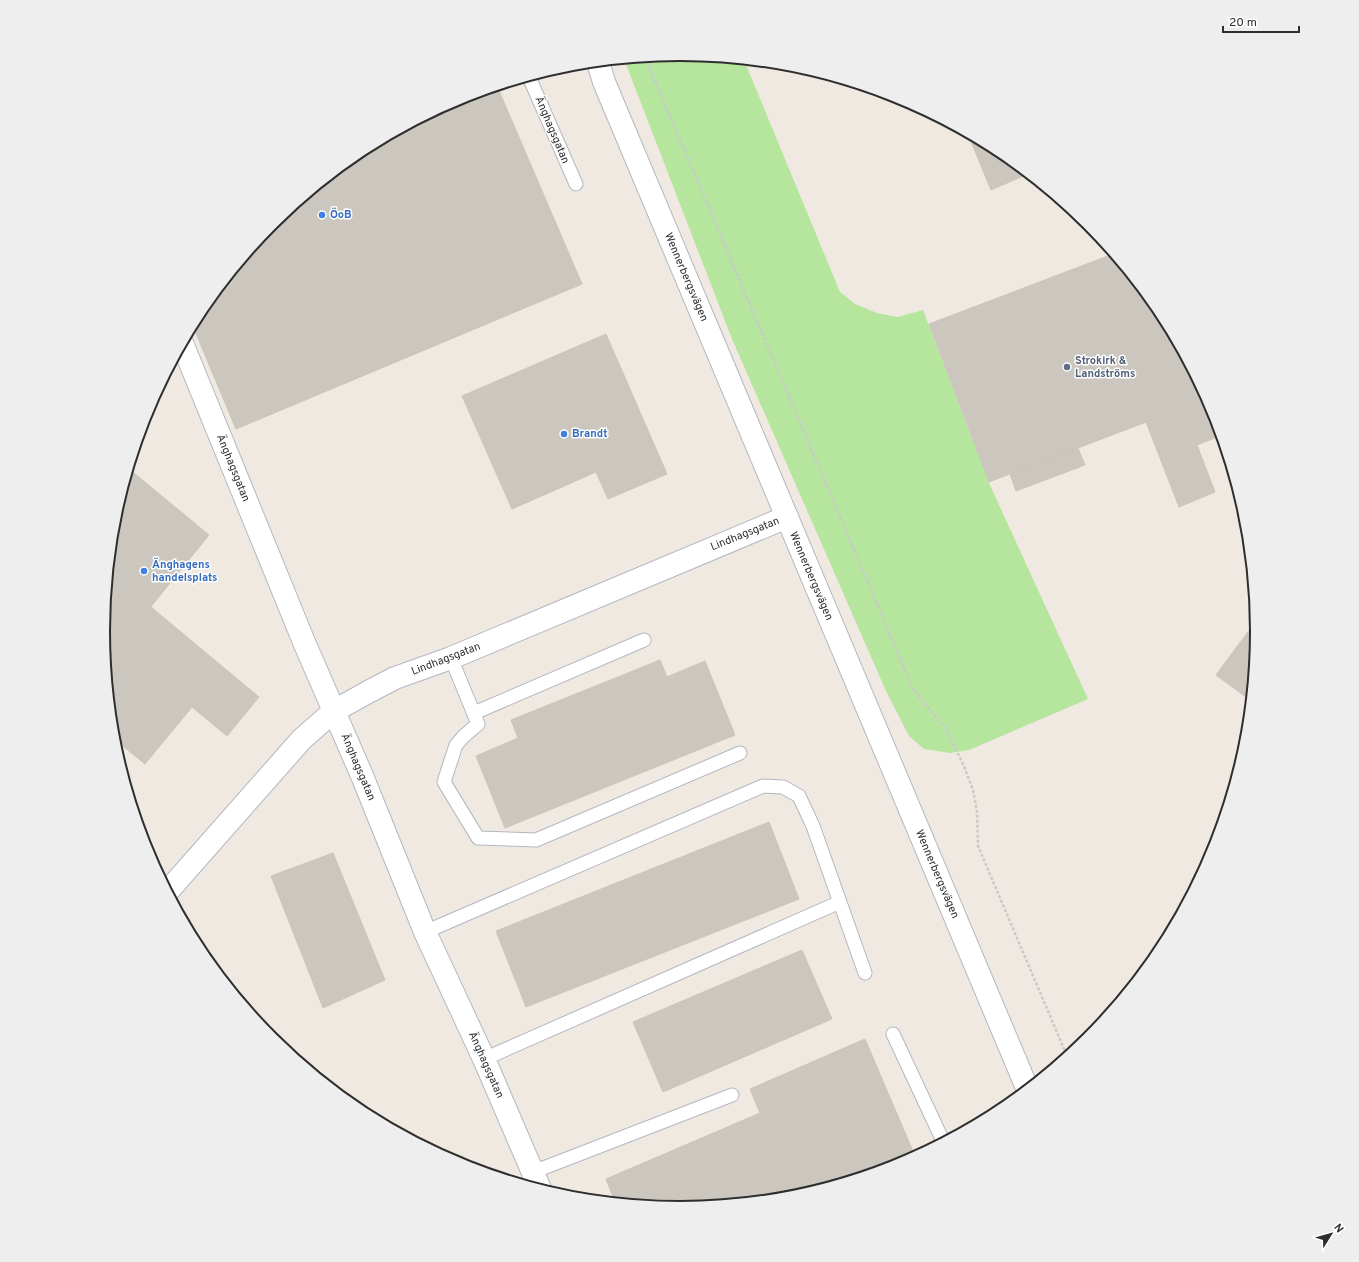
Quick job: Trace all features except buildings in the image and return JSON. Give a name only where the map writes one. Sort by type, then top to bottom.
[{"type":"street","name":"Wennerbergsvägen","points":[[599,67],[604,82],[1025,1084]]},
{"type":"street","name":"Änghagsgatan","points":[[184,349],[304,642],[360,771],[425,932],[484,1059],[536,1180]]},
{"type":"street","name":"Lindhagsgatan","points":[[171,888],[302,739],[334,712],[396,678],[451,658],[787,517]]},
{"type":"lane","name":"Änghagsgatan","points":[[531,80],[576,184]]},
{"type":"lane","points":[[474,713],[644,640]]},
{"type":"lane","points":[[451,658],[478,724],[456,745],[444,782],[478,838],[536,840],[740,753]]},
{"type":"lane","points":[[425,932],[763,786],[783,787],[799,796],[813,826],[865,973]]},
{"type":"lane","points":[[484,1059],[840,902]]},
{"type":"lane","points":[[893,1034],[941,1137]]},
{"type":"lane","points":[[536,1180],[732,1095]]},
{"type":"path","points":[[647,62],[912,689],[945,728],[963,764],[973,790],[977,812],[978,846],[1065,1051]]},
{"type":"green space","points":[[680,61],[717,62],[746,65],[840,292],[855,304],[877,313],[898,317],[923,310],[989,483],[1088,699],[969,750],[950,753],[924,749],[909,736],[886,691],[732,339],[626,64]]},
{"type":"place","name":"ÖoB","points":[[322,215]]},
{"type":"place","name":"Strokirk & Landströms","points":[[1067,367]]},
{"type":"place","name":"Brandt","points":[[564,434]]},
{"type":"place","name":"Änghagens handelsplats","points":[[144,571]]}]
